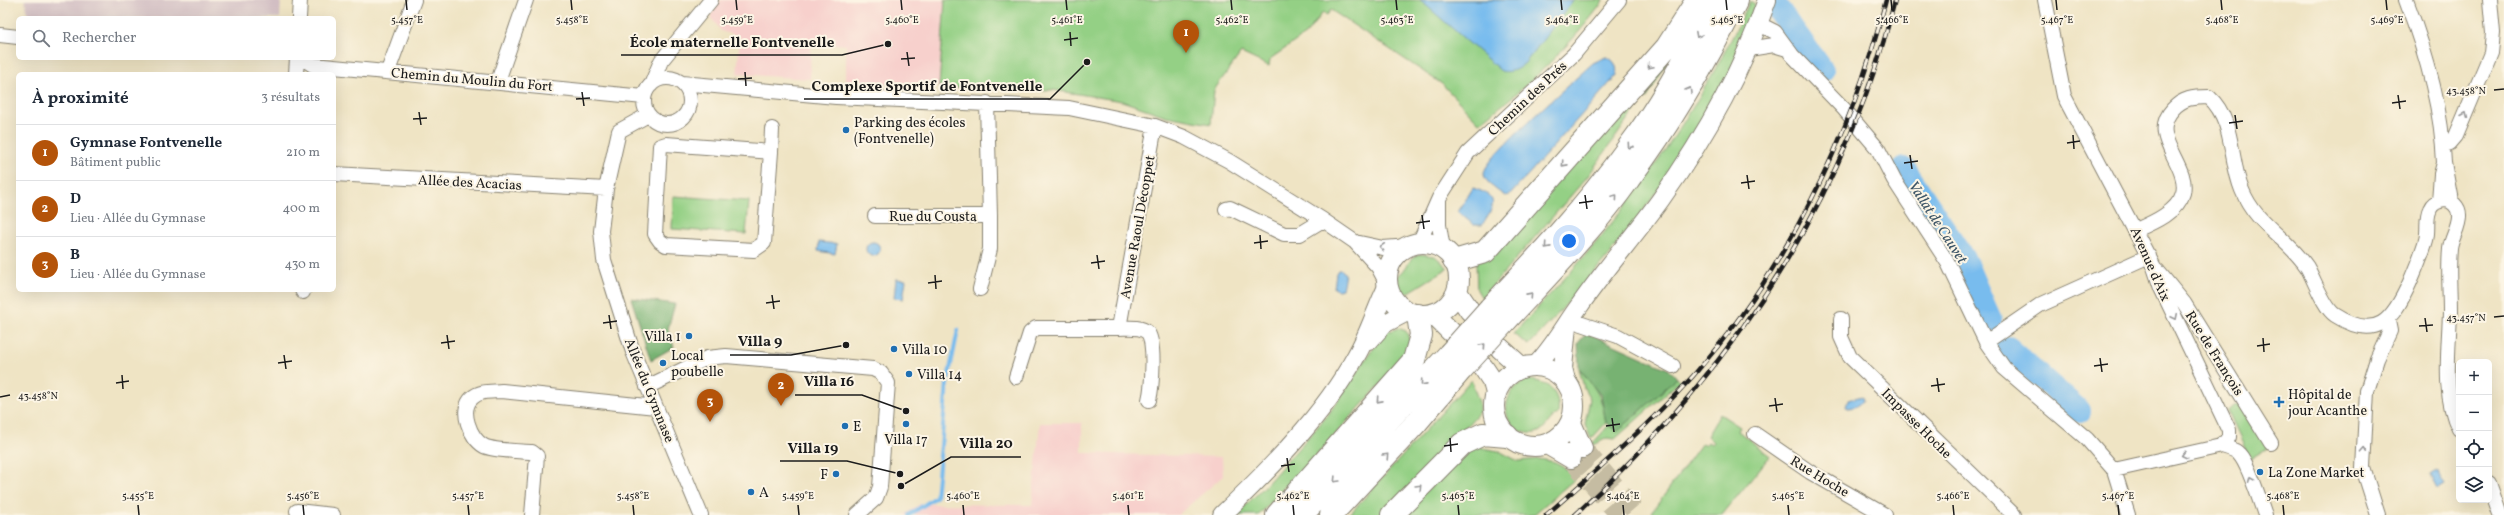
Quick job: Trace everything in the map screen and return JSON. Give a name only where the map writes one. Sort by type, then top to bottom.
[{"type":"highway","points":[[1449,255],[1485,252],[1667,47],[1697,0]]},
{"type":"highway","points":[[1331,515],[1417,422],[1455,361],[1488,314],[1588,200],[1628,148],[1665,92],[1715,0]]},
{"type":"highway","points":[[1488,314],[1628,180],[1672,118],[1703,66],[1737,0]]},
{"type":"highway","points":[[1277,515],[1414,360],[1421,335],[1419,314]]},
{"type":"highway","points":[[1302,515],[1455,361]]},
{"type":"highway","points":[[1392,515],[1462,444],[1483,434],[1507,436]]},
{"type":"main road","points":[[1419,314],[1448,306],[1457,292],[1459,282],[1449,255],[1432,244],[1414,244],[1396,255],[1388,268],[1387,285],[1394,301],[1450,332]]},
{"type":"main road","points":[[1457,292],[1488,314]]},
{"type":"main road","points":[[1500,348],[1528,367],[1551,369],[1566,380],[1575,401],[1571,423],[1577,453],[1547,444]]},
{"type":"main road","points":[[1483,367],[1493,382],[1496,393],[1494,408],[1498,424],[1507,436],[1519,443],[1533,446],[1547,444],[1561,436],[1571,423]]},
{"type":"main road","points":[[1496,393],[1506,377],[1528,367]]},
{"type":"street","points":[[299,16],[300,0]]},
{"type":"street","points":[[388,71],[414,0]]},
{"type":"street","points":[[498,81],[526,0]]},
{"type":"street","points":[[669,54],[672,73],[679,82],[687,88],[691,100],[686,115],[674,124],[660,123],[648,115],[644,106],[648,91],[661,61],[669,54],[711,0]]},
{"type":"street","name":"Chemin des Prés","points":[[1414,244],[1439,198],[1468,153],[1574,54],[1619,0]]},
{"type":"street","points":[[1528,367],[1569,323],[1661,199],[1709,129],[1749,48],[1767,0]]},
{"type":"street","name":"Avenue d'Aix","points":[[2045,0],[2064,96],[2136,230],[2151,261],[2161,288],[2229,430],[2229,437],[2222,446]]},
{"type":"street","points":[[2406,0],[2433,85],[2444,145],[2445,201]]},
{"type":"street","points":[[2444,145],[2450,143],[2456,136],[2491,53],[2493,33],[2490,0]]},
{"type":"street","points":[[1759,24],[1775,32],[1787,49],[1844,109],[1878,149],[1894,180],[1948,263],[2004,368],[2087,439],[2114,470],[2128,515]]},
{"type":"street","points":[[0,36],[16,36]]},
{"type":"street","points":[[1749,48],[1774,45],[1787,49]]},
{"type":"street","points":[[296,60],[296,72]]},
{"type":"street","name":"Chemin du Moulin du Fort","points":[[305,60],[313,65],[498,81],[648,91]]},
{"type":"street","points":[[648,91],[658,80],[716,87],[836,97],[1069,108],[1155,126],[1184,137],[1229,161],[1323,220],[1356,242],[1378,267],[1387,285],[1356,356]]},
{"type":"street","points":[[691,100],[716,87]]},
{"type":"street","points":[[2136,230],[2173,210],[2183,193],[2182,178],[2165,138],[2164,124],[2170,112],[2181,101],[2195,97],[2209,97],[2218,106],[2224,117],[2236,174],[2251,209],[2262,222],[2293,249],[2306,266],[2332,313],[2348,322],[2365,326],[2378,326],[2388,321],[2401,303],[2422,254],[2427,237],[2426,222],[2429,209],[2445,201],[2456,205],[2459,216],[2450,249],[2449,393],[2456,418]]},
{"type":"street","name":"Rue du Cousta","points":[[980,289],[990,249],[988,104]]},
{"type":"street","name":"Allée du Gymnase","points":[[648,115],[619,131],[606,189],[601,231],[604,260],[617,304],[648,387],[701,515]]},
{"type":"street","name":"Avenue Raoul Décoppet","points":[[1119,328],[1155,126]]},
{"type":"street","points":[[771,152],[666,144],[660,146],[655,234],[660,241],[666,245],[754,250],[760,248],[764,243],[771,152],[772,128]]},
{"type":"street","name":"Allée des Acacias","points":[[336,174],[606,189]]},
{"type":"street","points":[[1439,198],[1439,225],[1449,255]]},
{"type":"street","points":[[1226,209],[1230,208],[1284,234],[1300,234],[1323,220]]},
{"type":"street","name":"Rue du Cousta","points":[[875,216],[990,216]]},
{"type":"street","points":[[1356,242],[1383,248],[1414,244]]},
{"type":"street","points":[[1989,339],[2040,305],[2151,261]]},
{"type":"street","name":"Rue de François","points":[[2151,261],[2177,292],[2271,443]]},
{"type":"street","points":[[1222,515],[1274,462],[1330,396],[1356,356],[1384,324],[1419,314]]},
{"type":"street","name":"Impasse Hoche","points":[[1841,319],[1841,337],[1850,357],[2014,515]]},
{"type":"street","points":[[2378,515],[2363,468],[2367,391],[2377,359],[2390,331],[2388,321]]},
{"type":"street","points":[[1569,323],[1618,336],[1673,366]]},
{"type":"street","points":[[1566,380],[1563,368],[1569,323]]},
{"type":"street","points":[[1016,378],[1030,333],[1036,328],[1139,328],[1146,332],[1151,339],[1152,386],[1149,400]]},
{"type":"street","points":[[648,387],[707,358],[726,356],[873,369],[881,373],[888,383],[880,487],[876,498],[857,515]]},
{"type":"street","points":[[532,515],[537,456],[532,452],[485,447],[472,434],[467,420],[467,408],[472,398],[483,392],[502,391],[656,407]]},
{"type":"street","name":"Rue Hoche","points":[[1756,434],[1810,472],[1886,515]]},
{"type":"street","points":[[2114,470],[2147,464],[2222,446],[2235,450],[2242,458],[2266,515]]},
{"type":"street","points":[[2492,492],[2500,515]]},
{"type":"street","points":[[296,511],[333,515]]},
{"type":"shaded area","points":[[25,0],[281,0],[280,16],[30,16],[27,12]]},
{"type":"shaded area","points":[[721,0],[945,0],[939,87],[846,82],[846,45],[824,43],[811,43],[810,79],[737,74],[740,37],[721,31],[710,16]]},
{"type":"shaded area","points":[[1040,423],[1082,423],[1082,453],[1222,457],[1223,476],[1178,515],[904,515],[920,504],[1032,505]]},
{"type":"green space","points":[[945,0],[1604,0],[1578,33],[1530,82],[1479,123],[1442,84],[1331,10],[1327,15],[1323,12],[1306,34],[1270,59],[1269,66],[1241,53],[1214,90],[1211,124],[1166,116],[1122,101],[1053,90],[939,87]]},
{"type":"green space","points":[[1750,1],[1755,4],[1734,63],[1724,86],[1677,163],[1655,195],[1607,257],[1529,345],[1513,334],[1584,257],[1639,188],[1680,128],[1699,97],[1734,34]]},
{"type":"green space","points":[[1681,38],[1647,98],[1644,97],[1588,176],[1482,298],[1477,290],[1476,263]]},
{"type":"green space","points":[[673,196],[749,201],[746,234],[672,229]]},
{"type":"green space","points":[[1419,254],[1435,256],[1448,268],[1403,296],[1398,289],[1398,275],[1404,271],[1412,258]]},
{"type":"green space","points":[[631,298],[675,304],[668,329],[674,347],[651,360]]},
{"type":"green space","points":[[1387,328],[1391,331],[1398,328],[1406,331],[1413,348],[1288,487],[1286,485],[1259,515],[1236,515],[1264,487],[1328,415]]},
{"type":"green space","points":[[1590,334],[1670,370],[1677,378],[1617,432],[1606,423],[1601,396],[1579,368],[1578,343],[1585,335]]},
{"type":"green space","points":[[1579,368],[1590,382],[1600,399],[1606,423],[1591,439],[1585,424],[1590,399],[1584,388]]},
{"type":"green space","points":[[1677,378],[1680,381],[1615,439],[1607,438],[1594,445],[1593,443],[1609,425],[1617,432]]},
{"type":"green space","points":[[1471,380],[1479,402],[1479,412],[1456,438],[1381,515],[1349,515]]},
{"type":"green space","points":[[1527,380],[1541,382],[1547,385],[1552,389],[1557,400],[1558,414],[1552,418],[1542,430],[1535,433],[1524,432],[1515,428],[1509,421],[1507,412],[1507,403],[1510,394],[1517,386]]},
{"type":"green space","points":[[2240,403],[2269,447],[2250,459],[2227,410]]},
{"type":"green space","points":[[1720,414],[1740,427],[1738,431],[1770,456],[1722,515],[1655,515],[1652,512],[1702,443],[1705,445],[1708,442],[1711,444],[1713,442],[1707,436]]},
{"type":"green space","points":[[1479,440],[1482,448],[1499,451],[1518,461],[1540,459],[1555,462],[1563,466],[1575,479],[1533,515],[1401,515]]},
{"type":"water","points":[[1420,0],[1574,0],[1525,63],[1517,69],[1508,72],[1501,71]]},
{"type":"water","points":[[1606,57],[1612,60],[1615,64],[1617,75],[1510,195],[1505,196],[1492,186],[1487,181],[1484,174],[1487,166],[1498,152],[1532,118],[1593,63]]},
{"type":"water","points":[[1473,188],[1488,195],[1492,203],[1490,212],[1482,225],[1474,225],[1458,212]]},
{"type":"water","points":[[819,242],[837,244],[835,254],[818,251]]},
{"type":"water","points":[[870,242],[876,242],[880,246],[880,252],[876,256],[870,256],[866,252],[866,246]]},
{"type":"water","points":[[1338,270],[1342,270],[1345,274],[1342,289],[1338,290],[1334,288],[1336,273]]},
{"type":"water","points":[[896,279],[906,280],[903,299],[894,298]]},
{"type":"water","points":[[1862,396],[1863,401],[1851,409],[1846,407],[1848,400]]},
{"type":"water","points":[[2436,470],[2445,485],[2438,489],[2430,474]]},
{"type":"waterway","name":"Vallat de Cauvet","points":[[1777,8],[1822,70]]},
{"type":"waterway","name":"Vallat de Cauvet","points":[[1904,169],[1963,258],[1990,320]]},
{"type":"waterway","points":[[909,515],[936,497],[947,384],[958,330]]},
{"type":"waterway","name":"Vallat de Cauvet","points":[[2008,348],[2079,411]]},
{"type":"tunnel","points":[[1582,448],[1639,515]]},
{"type":"tunnel","points":[[1571,458],[1620,515]]},
{"type":"railway","points":[[1546,515],[1621,448],[1676,395],[1727,335],[1758,291],[1786,246],[1812,199],[1834,151],[1854,102],[1872,51],[1886,0]]},
{"type":"railway","points":[[1575,515],[1631,461],[1683,404],[1730,344],[1774,281],[1812,215],[1845,147],[1873,75],[1895,0]]},
{"type":"place","name":"École maternelle Fontvenelle","points":[[888,44]]},
{"type":"place","name":"Gymnase Fontvenelle","points":[[1186,53]]},
{"type":"place","name":"Complexe Sportif de Fontvenelle","points":[[1087,62]]},
{"type":"place","name":"Parking des écoles (Fontvenelle)","points":[[846,130]]},
{"type":"place","name":"Villa 1","points":[[689,336]]},
{"type":"place","name":"Villa 9","points":[[846,345]]},
{"type":"place","name":"Villa 10","points":[[894,349]]},
{"type":"place","name":"Local poubelle","points":[[663,363]]},
{"type":"place","name":"Villa 14","points":[[909,374]]},
{"type":"place","name":"Hôpital de jour Acanthe","points":[[2279,402]]},
{"type":"place","name":"D","points":[[781,406]]},
{"type":"place","name":"Villa 16","points":[[906,411]]},
{"type":"place","name":"B","points":[[710,422]]},
{"type":"place","name":"Villa 17","points":[[906,424]]},
{"type":"place","name":"E","points":[[845,426]]},
{"type":"place","name":"La Zone Market","points":[[2260,472]]},
{"type":"place","name":"F","points":[[836,474]]},
{"type":"place","name":"Villa 19","points":[[900,474]]},
{"type":"place","name":"Villa 20","points":[[901,486]]},
{"type":"place","name":"A","points":[[751,492]]}]
